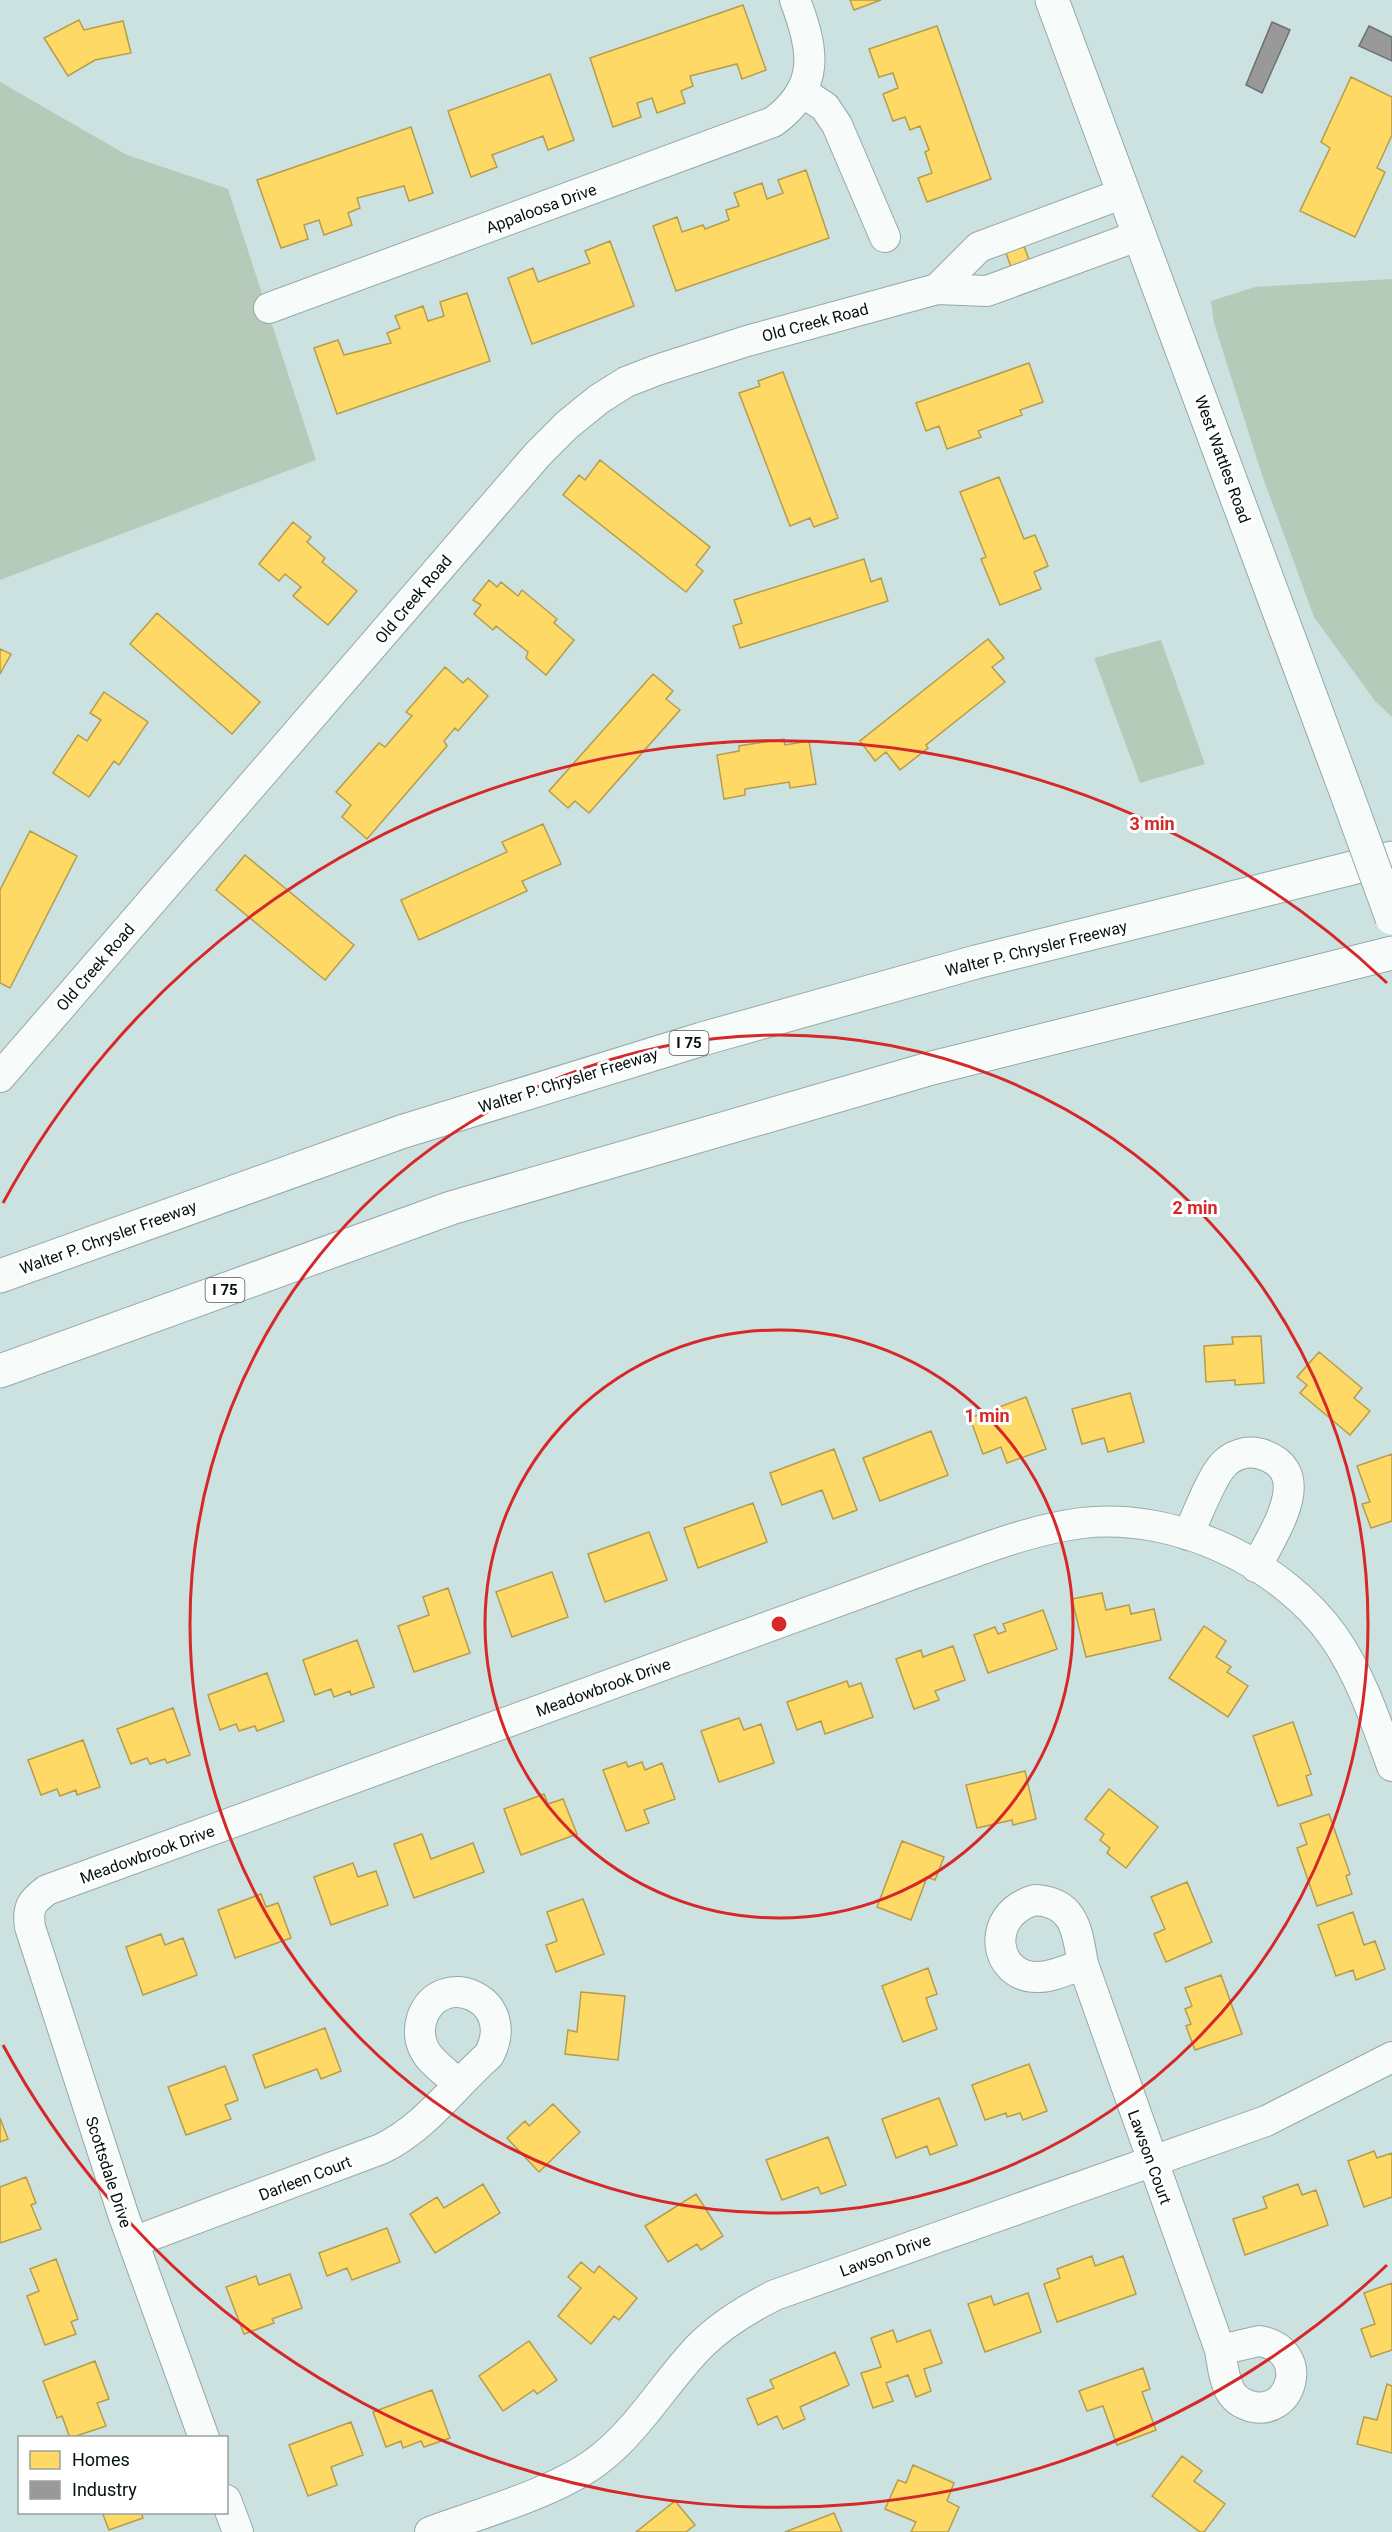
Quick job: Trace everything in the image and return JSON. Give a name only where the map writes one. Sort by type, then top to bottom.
[{"type":"main road","name":"West Wattles Road","points":[[1052,0],[1392,918]]},
{"type":"main road","name":"Walter P. Chrysler Freeway","points":[[0,1276],[401,1132],[702,1039],[976,962],[1392,858]]},
{"type":"main road","name":"I 75","points":[[0,1371],[462,1205],[932,1068],[1392,953]]},
{"type":"street","points":[[795,0],[811,52],[809,73],[802,92],[825,107],[837,125],[885,237]]},
{"type":"street","name":"Appaloosa Drive","points":[[269,308],[761,127],[784,114],[802,92]]},
{"type":"street","name":"Old Creek Road","points":[[937,288],[979,247],[1124,194]]},
{"type":"street","name":"Old Creek Road","points":[[0,1077],[495,503],[567,425],[617,388],[657,370],[747,341],[937,288],[987,291],[1140,235]]},
{"type":"street","points":[[1188,1535],[1222,1466],[1244,1453],[1270,1457],[1280,1464],[1287,1476],[1289,1496],[1256,1567]]},
{"type":"street","name":"Meadowbrook Drive","points":[[31,1904],[47,1890],[63,1884],[996,1545],[1060,1527],[1105,1522],[1148,1526],[1188,1535],[1221,1548],[1256,1567],[1292,1592],[1333,1636],[1361,1685],[1392,1766]]},
{"type":"street","name":"Scottsdale Drive","points":[[31,1904],[28,1912],[33,1935],[133,2242],[203,2436]]},
{"type":"street","name":"Lawson Court","points":[[1083,1964],[1220,2350]]},
{"type":"street","name":"Lawson Drive","points":[[430,2532],[533,2494],[571,2477],[599,2460],[639,2420],[699,2347],[716,2331],[752,2306],[829,2275],[1266,2121],[1392,2057]]},
{"type":"street","name":"Darleen Court","points":[[133,2242],[381,2150],[412,2131],[459,2084]]},
{"type":"street","points":[[228,2505],[238,2532]]},
{"type":"green space","points":[[0,82],[127,155],[228,189],[316,460],[0,580]]},
{"type":"green space","points":[[1392,279],[1392,717],[1375,701],[1314,617],[1262,475],[1214,323],[1211,301],[1255,287]]},
{"type":"green space","points":[[1161,640],[1205,764],[1140,783],[1094,658]]},
{"type":"building: Homes","points":[[850,0],[881,0],[854,10]]},
{"type":"building: Homes","points":[[743,5],[766,70],[742,79],[737,64],[690,76],[693,86],[681,91],[685,103],[657,113],[652,98],[637,103],[641,117],[613,127],[590,58]]},
{"type":"building: Homes","points":[[79,20],[84,30],[123,21],[131,53],[95,60],[68,76],[44,38]]},
{"type":"building: Homes","points":[[937,26],[991,179],[927,202],[918,178],[932,173],[925,152],[929,150],[920,126],[910,130],[905,117],[893,121],[883,94],[898,88],[893,73],[879,77],[869,49]]},
{"type":"building: Homes","points":[[550,74],[574,140],[548,150],[543,136],[492,155],[497,167],[471,177],[448,111]]},
{"type":"building: Homes","points":[[1351,77],[1392,97],[1392,135],[1377,168],[1385,172],[1355,237],[1300,211],[1330,148],[1321,142]]},
{"type":"building: Homes","points":[[411,127],[433,193],[409,201],[404,186],[357,198],[360,208],[348,213],[352,225],[324,235],[319,220],[304,225],[308,239],[281,248],[257,180]]},
{"type":"building: Homes","points":[[806,170],[829,238],[676,291],[653,226],[677,217],[682,232],[703,225],[705,229],[729,220],[726,210],[739,206],[734,193],[762,183],[767,199],[783,193],[778,180]]},
{"type":"building: Homes","points":[[610,241],[634,306],[532,344],[508,278],[533,268],[538,282],[590,263],[585,251]]},
{"type":"building: Homes","points":[[1024,246],[1029,260],[1011,267],[1006,253]]},
{"type":"building: Homes","points":[[467,293],[490,361],[337,414],[314,348],[338,340],[344,355],[391,343],[387,333],[400,328],[395,316],[423,306],[428,321],[444,316],[440,302]]},
{"type":"building: Homes","points":[[1029,363],[1043,402],[1020,410],[1022,415],[978,431],[981,437],[947,449],[939,426],[926,431],[916,403]]},
{"type":"building: Homes","points":[[783,372],[838,518],[814,527],[810,518],[790,526],[739,393],[760,386],[758,381]]},
{"type":"building: Homes","points":[[600,460],[710,547],[696,565],[703,571],[686,592],[563,495],[579,475],[585,480]]},
{"type":"building: Homes","points":[[999,477],[1024,539],[1035,535],[1048,566],[1034,572],[1041,589],[1000,605],[981,559],[986,557],[960,492]]},
{"type":"building: Homes","points":[[293,522],[311,537],[307,542],[325,558],[322,562],[357,591],[328,625],[293,596],[301,587],[285,574],[279,581],[259,564]]},
{"type":"building: Homes","points":[[864,559],[871,582],[881,578],[888,601],[740,648],[733,626],[742,623],[734,600]]},
{"type":"building: Homes","points":[[489,580],[497,587],[501,582],[518,596],[522,590],[557,619],[554,623],[574,640],[546,675],[526,658],[528,652],[496,626],[493,630],[474,614],[481,605],[473,600]]},
{"type":"building: Homes","points":[[157,613],[260,702],[232,734],[130,644]]},
{"type":"building: Homes","points":[[988,639],[1004,658],[992,667],[1005,682],[926,745],[928,748],[900,770],[886,752],[875,761],[860,741]]},
{"type":"building: Homes","points":[[0,649],[11,654],[0,674]]},
{"type":"building: Homes","points":[[445,667],[463,683],[468,678],[488,696],[458,731],[455,728],[444,741],[447,746],[367,839],[342,817],[351,805],[336,792],[379,743],[385,747],[412,716],[406,712]]},
{"type":"building: Homes","points":[[653,674],[673,691],[666,699],[680,710],[589,813],[575,801],[568,808],[549,791]]},
{"type":"building: Homes","points":[[104,692],[148,722],[119,765],[114,761],[89,797],[53,773],[78,735],[87,741],[101,720],[90,713]]},
{"type":"building: Homes","points":[[784,739],[785,745],[809,741],[816,784],[790,788],[789,782],[745,789],[745,795],[724,799],[717,755],[739,751],[739,746]]},
{"type":"building: Homes","points":[[543,824],[561,864],[522,881],[527,891],[419,940],[401,900],[507,852],[502,842]]},
{"type":"building: Homes","points":[[30,831],[77,856],[10,988],[0,983],[0,890]]},
{"type":"building: Homes","points":[[245,855],[354,945],[325,980],[216,890]]},
{"type":"building: Homes","points":[[1261,1336],[1264,1383],[1235,1385],[1235,1380],[1206,1382],[1204,1346],[1233,1344],[1232,1337]]},
{"type":"building: Homes","points":[[1319,1352],[1362,1388],[1354,1398],[1370,1411],[1350,1435],[1300,1393],[1307,1385],[1297,1377]]},
{"type":"building: Homes","points":[[1130,1393],[1144,1442],[1108,1452],[1104,1438],[1082,1444],[1072,1409]]},
{"type":"building: Homes","points":[[1026,1397],[1046,1449],[1007,1463],[1001,1447],[983,1454],[970,1418]]},
{"type":"building: Homes","points":[[931,1431],[948,1475],[880,1501],[863,1458]]},
{"type":"building: Homes","points":[[834,1449],[857,1510],[833,1519],[822,1490],[782,1505],[770,1473]]},
{"type":"building: Homes","points":[[1392,1454],[1392,1521],[1371,1528],[1362,1504],[1370,1502],[1357,1466]]},
{"type":"building: Homes","points":[[753,1503],[767,1542],[698,1568],[684,1528]]},
{"type":"building: Homes","points":[[649,1532],[667,1580],[605,1602],[588,1554]]},
{"type":"building: Homes","points":[[552,1572],[568,1617],[512,1637],[496,1592]]},
{"type":"building: Homes","points":[[448,1588],[470,1653],[414,1672],[398,1626],[429,1615],[423,1597]]},
{"type":"building: Homes","points":[[1102,1593],[1106,1610],[1129,1605],[1131,1614],[1154,1609],[1161,1640],[1086,1657],[1072,1599]]},
{"type":"building: Homes","points":[[1043,1610],[1057,1649],[988,1673],[974,1635],[995,1627],[998,1634],[1006,1631],[1003,1624]]},
{"type":"building: Homes","points":[[1204,1626],[1226,1641],[1216,1657],[1231,1667],[1227,1672],[1248,1686],[1228,1717],[1169,1678]]},
{"type":"building: Homes","points":[[357,1640],[374,1687],[351,1695],[350,1691],[334,1697],[331,1689],[315,1695],[303,1660]]},
{"type":"building: Homes","points":[[953,1646],[965,1680],[935,1691],[939,1700],[914,1709],[896,1659],[921,1650],[923,1657]]},
{"type":"building: Homes","points":[[267,1673],[284,1721],[257,1731],[255,1726],[239,1731],[236,1724],[220,1730],[208,1695]]},
{"type":"building: Homes","points":[[847,1681],[849,1687],[861,1683],[873,1717],[825,1734],[821,1721],[797,1730],[787,1702]]},
{"type":"building: Homes","points":[[173,1708],[190,1755],[167,1763],[165,1759],[150,1764],[147,1758],[131,1764],[117,1729]]},
{"type":"building: Homes","points":[[739,1718],[744,1730],[761,1724],[774,1763],[719,1782],[701,1731]]},
{"type":"building: Homes","points":[[1293,1722],[1311,1774],[1306,1776],[1312,1795],[1278,1806],[1253,1736]]},
{"type":"building: Homes","points":[[83,1740],[100,1787],[77,1795],[76,1790],[60,1796],[57,1789],[41,1795],[28,1760]]},
{"type":"building: Homes","points":[[626,1762],[628,1767],[642,1762],[645,1770],[662,1763],[675,1799],[644,1810],[649,1823],[626,1831],[603,1770]]},
{"type":"building: Homes","points":[[1025,1771],[1036,1819],[1013,1825],[1012,1820],[977,1828],[966,1785]]},
{"type":"building: Homes","points":[[1109,1789],[1158,1827],[1126,1868],[1107,1853],[1110,1848],[1100,1840],[1104,1834],[1085,1819]]},
{"type":"building: Homes","points":[[544,1794],[548,1804],[563,1799],[577,1834],[521,1855],[504,1809]]},
{"type":"building: Homes","points":[[1329,1814],[1350,1874],[1346,1876],[1352,1894],[1317,1906],[1297,1848],[1307,1844],[1300,1824]]},
{"type":"building: Homes","points":[[422,1834],[431,1859],[473,1843],[484,1872],[414,1898],[394,1844]]},
{"type":"building: Homes","points":[[902,1841],[944,1857],[935,1880],[927,1877],[911,1920],[877,1907]]},
{"type":"building: Homes","points":[[353,1863],[358,1877],[376,1871],[388,1905],[331,1925],[314,1877]]},
{"type":"building: Homes","points":[[1187,1882],[1212,1942],[1166,1962],[1154,1934],[1165,1929],[1151,1897]]},
{"type":"building: Homes","points":[[261,1894],[266,1907],[278,1903],[291,1938],[235,1958],[218,1910]]},
{"type":"building: Homes","points":[[583,1899],[604,1954],[556,1972],[546,1945],[557,1941],[547,1912]]},
{"type":"building: Homes","points":[[1353,1912],[1364,1945],[1375,1941],[1385,1969],[1356,1980],[1353,1970],[1336,1976],[1318,1925]]},
{"type":"building: Homes","points":[[161,1934],[165,1945],[183,1938],[197,1975],[143,1995],[126,1947]]},
{"type":"building: Homes","points":[[928,1968],[937,1994],[926,1998],[937,2029],[903,2042],[882,1986]]},
{"type":"building: Homes","points":[[1221,1975],[1242,2034],[1195,2050],[1186,2026],[1191,2024],[1185,2009],[1192,2006],[1185,1988]]},
{"type":"building: Homes","points":[[581,1992],[625,1996],[618,2060],[565,2054],[568,2030],[577,2032]]},
{"type":"building: Homes","points":[[325,2028],[341,2071],[321,2079],[317,2069],[265,2088],[253,2055]]},
{"type":"building: Homes","points":[[1029,2064],[1047,2111],[1023,2120],[1020,2113],[1007,2117],[1006,2113],[985,2120],[972,2085]]},
{"type":"building: Homes","points":[[225,2066],[238,2100],[225,2105],[231,2119],[186,2135],[168,2087]]},
{"type":"building: Homes","points":[[939,2098],[957,2145],[930,2155],[927,2146],[896,2158],[882,2119]]},
{"type":"building: Homes","points":[[553,2104],[580,2132],[539,2172],[507,2138],[525,2121],[529,2126]]},
{"type":"building: Homes","points":[[0,2118],[8,2139],[0,2142]]},
{"type":"building: Homes","points":[[828,2137],[846,2185],[821,2194],[818,2187],[782,2200],[766,2160]]},
{"type":"building: Homes","points":[[1374,2151],[1377,2158],[1392,2153],[1392,2197],[1364,2207],[1348,2161]]},
{"type":"building: Homes","points":[[26,2177],[36,2203],[31,2205],[41,2229],[0,2243],[0,2187]]},
{"type":"building: Homes","points":[[483,2184],[500,2213],[435,2253],[410,2214],[437,2197],[444,2208]]},
{"type":"building: Homes","points":[[1298,2184],[1302,2195],[1316,2190],[1328,2225],[1245,2255],[1233,2219],[1267,2208],[1263,2197]]},
{"type":"building: Homes","points":[[696,2194],[723,2236],[701,2250],[697,2244],[668,2262],[645,2226]]},
{"type":"building: Homes","points":[[387,2228],[400,2262],[352,2280],[347,2268],[327,2276],[319,2253]]},
{"type":"building: Homes","points":[[1092,2256],[1095,2266],[1123,2256],[1136,2294],[1057,2322],[1044,2284],[1060,2278],[1057,2269]]},
{"type":"building: Homes","points":[[56,2259],[78,2319],[71,2322],[76,2334],[45,2345],[27,2296],[39,2291],[30,2269]]},
{"type":"building: Homes","points":[[581,2262],[594,2273],[599,2266],[637,2298],[619,2320],[614,2316],[591,2344],[558,2316],[581,2288],[568,2277]]},
{"type":"building: Homes","points":[[290,2274],[302,2308],[272,2319],[274,2323],[244,2334],[226,2287],[256,2276],[259,2285]]},
{"type":"building: Homes","points":[[1392,2283],[1392,2350],[1371,2357],[1361,2329],[1375,2324],[1364,2293]]},
{"type":"building: Homes","points":[[1028,2293],[1041,2332],[985,2352],[968,2304],[991,2296],[994,2305]]},
{"type":"building: Homes","points":[[893,2330],[897,2342],[930,2330],[942,2363],[924,2369],[931,2391],[916,2397],[908,2375],[886,2383],[893,2401],[873,2408],[861,2373],[881,2367],[871,2338]]},
{"type":"building: Homes","points":[[529,2341],[557,2380],[537,2394],[534,2390],[503,2411],[479,2376]]},
{"type":"building: Homes","points":[[835,2352],[849,2385],[800,2407],[805,2419],[783,2429],[777,2416],[758,2425],[747,2399],[774,2388],[770,2380]]},
{"type":"building: Homes","points":[[95,2361],[109,2399],[97,2403],[106,2426],[69,2436],[62,2416],[57,2418],[43,2381]]},
{"type":"building: Homes","points":[[1143,2368],[1150,2389],[1142,2392],[1156,2430],[1117,2445],[1103,2406],[1087,2411],[1079,2391]]},
{"type":"building: Homes","points":[[1387,2384],[1392,2386],[1392,2453],[1357,2444],[1364,2417],[1377,2420]]},
{"type":"building: Homes","points":[[432,2390],[450,2438],[424,2447],[421,2441],[403,2448],[401,2441],[386,2447],[373,2412]]},
{"type":"building: Homes","points":[[351,2422],[363,2455],[331,2467],[337,2485],[308,2496],[289,2445]]},
{"type":"building: Homes","points":[[1182,2456],[1202,2471],[1194,2481],[1225,2504],[1204,2532],[1200,2532],[1152,2496]]},
{"type":"building: Homes","points":[[913,2465],[954,2483],[947,2501],[959,2507],[948,2532],[911,2532],[916,2522],[885,2509],[898,2480],[906,2483]]},
{"type":"building: Homes","points":[[675,2501],[695,2525],[686,2532],[636,2532]]},
{"type":"building: Homes","points":[[834,2513],[842,2532],[785,2532]]},
{"type":"building: Homes","points":[[103,2514],[142,2514],[143,2518],[109,2530]]},
{"type":"building: Industry","points":[[1272,22],[1290,30],[1262,93],[1246,85]]},
{"type":"building: Industry","points":[[1369,26],[1392,37],[1392,61],[1359,46]]}]
